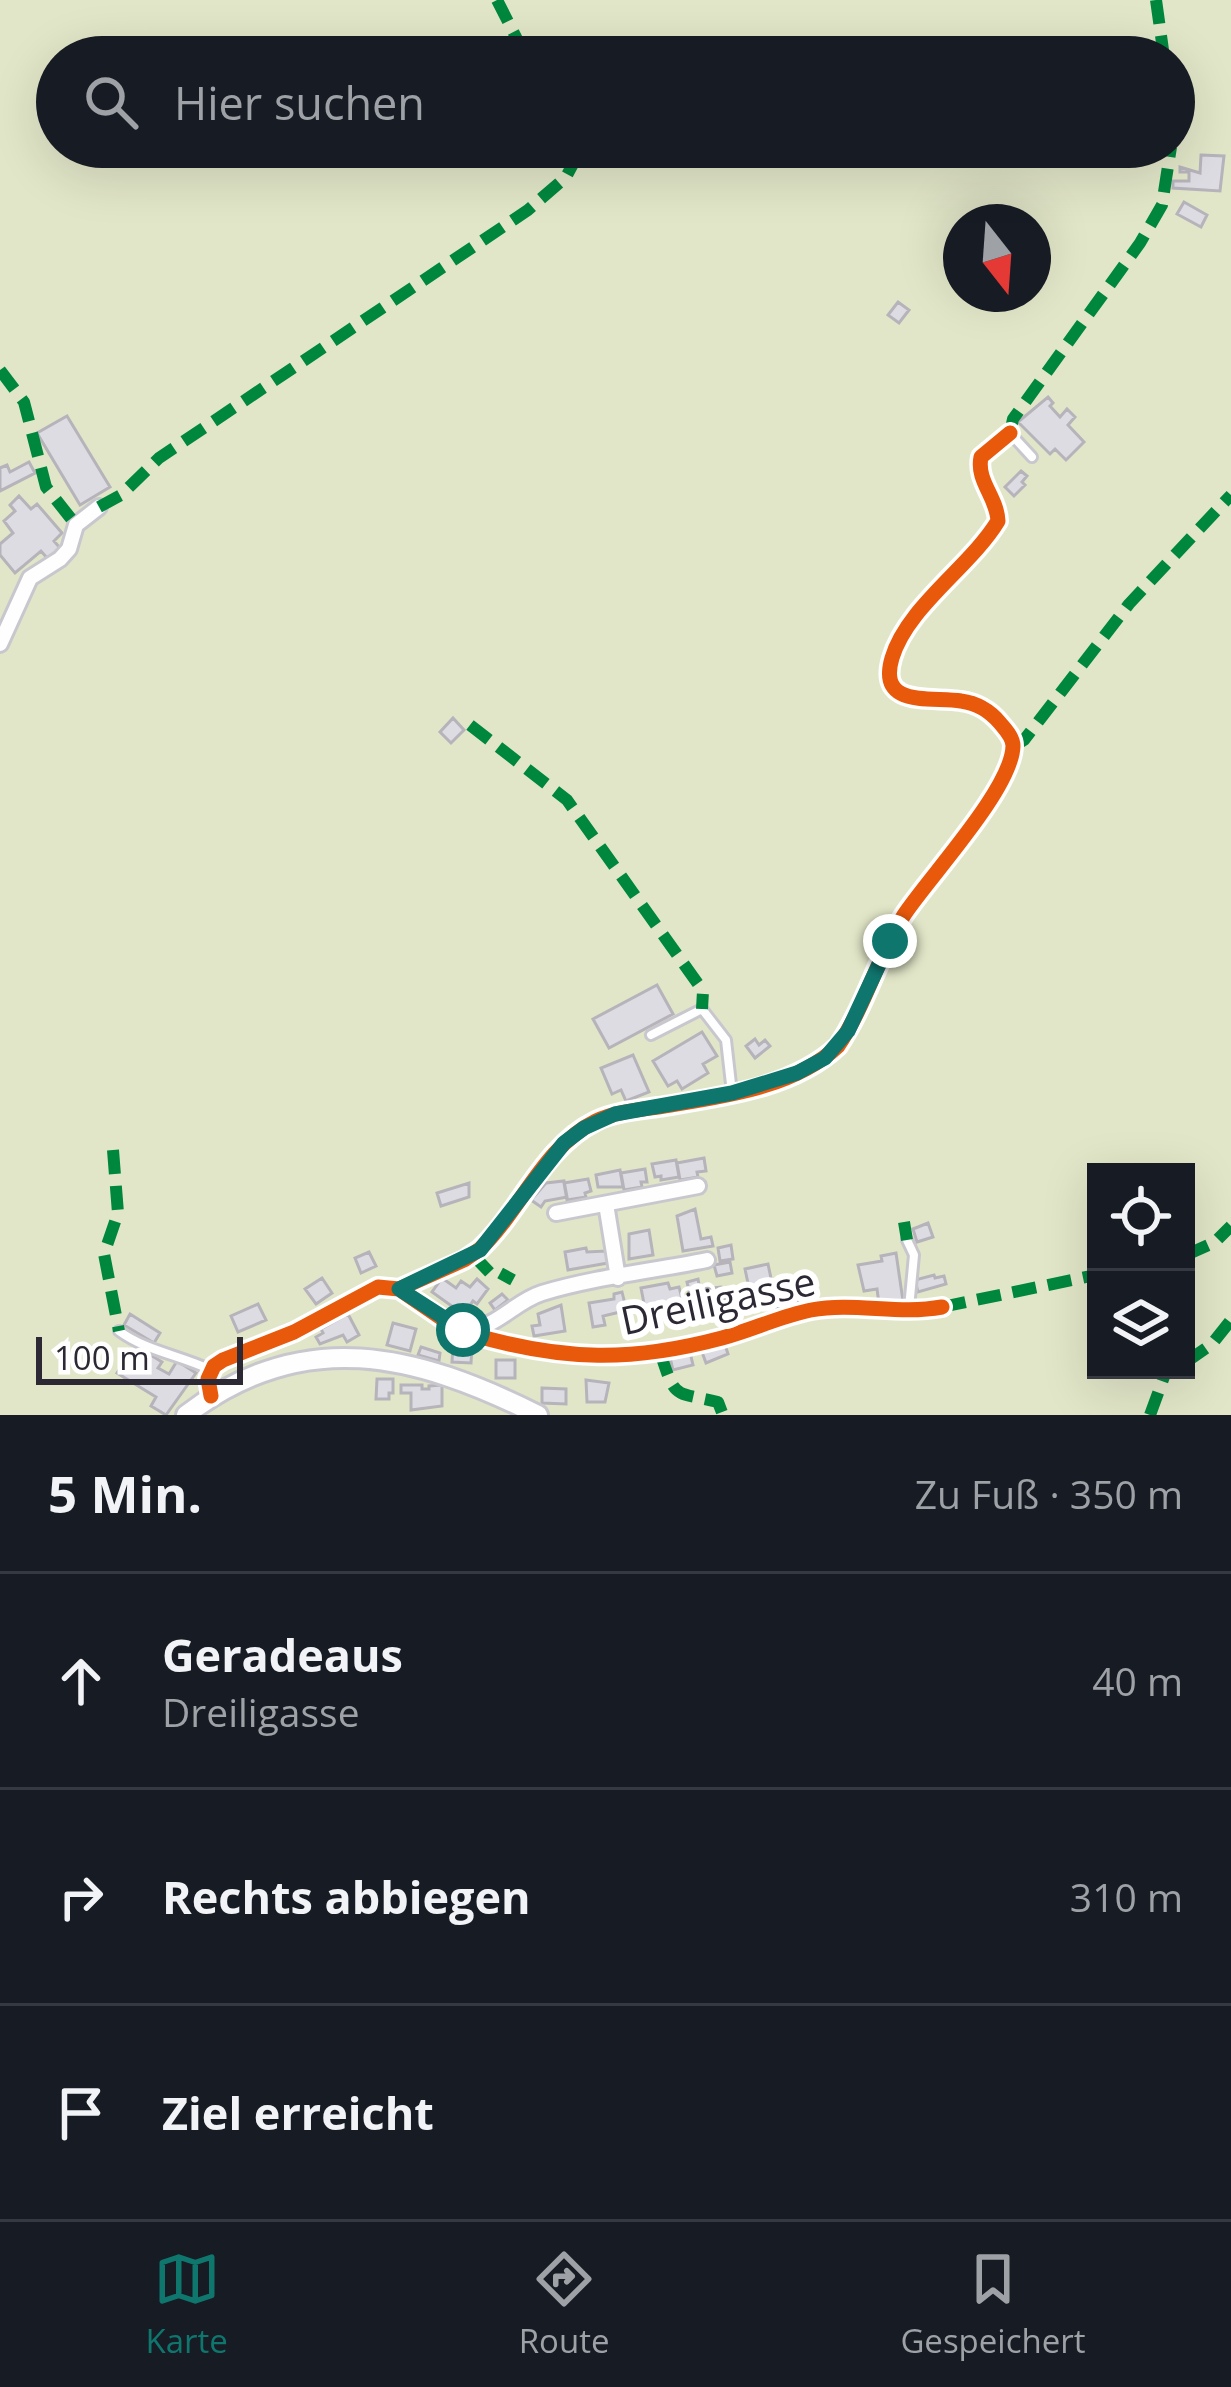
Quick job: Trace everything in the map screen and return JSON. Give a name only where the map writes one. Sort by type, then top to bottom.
[{"type":"street","points":[[212,1396],[208,1379],[223,1360],[310,1324],[363,1292],[378,1287],[399,1289],[480,1250],[564,1143],[584,1128],[615,1114],[732,1093],[812,1067],[838,1046],[905,914],[970,829],[1013,746],[994,716],[961,700],[908,698],[898,692],[890,663],[910,624],[998,520],[997,506],[979,468],[981,458],[1010,434]]},
{"type":"street","points":[[0,644],[30,578],[61,559],[76,525],[99,507]]},
{"type":"street","points":[[556,1213],[698,1186]]},
{"type":"street","points":[[606,1204],[618,1277]]},
{"type":"street","points":[[463,1330],[491,1324],[535,1295],[707,1260]]},
{"type":"street","name":"Dreiligasse","points":[[399,1289],[463,1330],[505,1342],[610,1358],[724,1337],[820,1309],[908,1312],[936,1308]]},
{"type":"street","points":[[186,1415],[212,1396],[282,1363],[311,1358],[364,1358],[444,1376],[538,1415]]},
{"type":"lane","points":[[1010,434],[1032,457]]},
{"type":"lane","points":[[651,1035],[702,1009],[726,1040],[732,1093]]},
{"type":"lane","points":[[907,1240],[914,1255],[908,1312]]},
{"type":"lane","points":[[912,1293],[936,1308]]},
{"type":"lane","points":[[119,1331],[161,1353],[177,1354],[211,1370]]},
{"type":"green space","points":[[0,0],[1231,0],[1231,1415],[0,1415]]},
{"type":"building","points":[[1201,155],[1224,156],[1220,191],[1173,188],[1173,181],[1189,181],[1189,172],[1180,172],[1180,168],[1200,173]]},
{"type":"building","points":[[1184,202],[1207,215],[1201,227],[1177,214]]},
{"type":"building","points":[[898,302],[909,310],[899,323],[888,315]]},
{"type":"building","points":[[1048,397],[1060,417],[1067,409],[1075,417],[1068,425],[1084,442],[1066,460],[1055,449],[1050,454],[1018,422]]},
{"type":"building","points":[[67,416],[110,487],[80,505],[37,433]]},
{"type":"building","points":[[29,462],[35,473],[0,491],[0,468],[7,465],[10,472]]},
{"type":"building","points":[[1021,471],[1027,476],[1025,485],[1014,496],[1005,487]]},
{"type":"building","points":[[19,496],[31,509],[37,504],[62,533],[54,541],[60,548],[48,559],[41,551],[15,573],[0,555],[0,544],[13,533],[4,521],[15,511],[10,505]]},
{"type":"building","points":[[453,718],[464,730],[451,743],[440,732]]},
{"type":"building","points":[[657,985],[673,1014],[609,1048],[593,1019]]},
{"type":"building","points":[[702,1032],[717,1056],[703,1064],[708,1073],[682,1089],[677,1081],[668,1086],[653,1061]]},
{"type":"building","points":[[755,1039],[759,1045],[765,1040],[770,1046],[755,1058],[746,1046]]},
{"type":"building","points":[[633,1055],[649,1092],[626,1101],[621,1090],[612,1094],[601,1068]]},
{"type":"building","points":[[704,1158],[706,1171],[680,1180],[677,1163]]},
{"type":"building","points":[[676,1160],[679,1177],[655,1177],[652,1164]]},
{"type":"building","points":[[645,1169],[647,1182],[641,1182],[642,1187],[624,1190],[621,1173]]},
{"type":"building","points":[[620,1170],[623,1187],[598,1187],[596,1175]]},
{"type":"building","points":[[588,1179],[591,1191],[586,1197],[567,1200],[564,1183]]},
{"type":"building","points":[[564,1181],[567,1197],[545,1201],[541,1207],[531,1200],[546,1183]]},
{"type":"building","points":[[469,1183],[469,1197],[441,1206],[437,1193]]},
{"type":"building","points":[[695,1209],[701,1239],[711,1237],[713,1246],[683,1251],[677,1216]]},
{"type":"building","points":[[928,1223],[933,1237],[917,1242],[913,1229]]},
{"type":"building","points":[[649,1230],[653,1255],[629,1259],[629,1234]]},
{"type":"building","points":[[731,1245],[733,1259],[720,1261],[718,1248]]},
{"type":"building","points":[[586,1248],[587,1252],[606,1251],[608,1263],[568,1270],[565,1252]]},
{"type":"building","points":[[369,1252],[376,1266],[361,1273],[355,1258]]},
{"type":"building","points":[[896,1253],[903,1301],[879,1304],[877,1289],[864,1291],[858,1265]]},
{"type":"building","points":[[730,1262],[732,1273],[717,1276],[714,1265]]},
{"type":"building","points":[[768,1264],[772,1283],[749,1288],[745,1269]]},
{"type":"building","points":[[944,1276],[946,1284],[918,1292],[915,1280]]},
{"type":"building","points":[[322,1278],[332,1293],[316,1304],[305,1289]]},
{"type":"building","points":[[442,1278],[456,1288],[461,1281],[470,1287],[477,1279],[488,1289],[477,1304],[473,1301],[460,1312],[432,1292]]},
{"type":"building","points":[[698,1279],[700,1289],[721,1287],[725,1300],[706,1306],[708,1313],[700,1315],[696,1294],[690,1295],[687,1282]]},
{"type":"building","points":[[668,1283],[670,1289],[679,1287],[682,1299],[658,1304],[659,1311],[646,1314],[641,1288]]},
{"type":"building","points":[[795,1285],[798,1303],[768,1309],[765,1290]]},
{"type":"building","points":[[622,1292],[625,1304],[619,1305],[620,1312],[603,1316],[605,1325],[593,1327],[589,1303],[614,1299],[614,1294]]},
{"type":"building","points":[[502,1294],[508,1300],[495,1310],[490,1303]]},
{"type":"building","points":[[258,1304],[266,1320],[238,1332],[231,1316]]},
{"type":"building","points":[[561,1305],[565,1331],[534,1336],[532,1326],[540,1325],[538,1314]]},
{"type":"building","points":[[130,1314],[160,1333],[154,1343],[124,1325]]},
{"type":"building","points":[[348,1314],[359,1335],[347,1342],[343,1335],[320,1344],[316,1337],[323,1333],[321,1329]]},
{"type":"building","points":[[393,1323],[416,1329],[410,1351],[387,1345]]},
{"type":"building","points":[[453,1345],[472,1346],[471,1363],[452,1362]]},
{"type":"building","points":[[725,1345],[728,1354],[706,1363],[702,1352]]},
{"type":"building","points":[[421,1347],[440,1353],[439,1361],[418,1355]]},
{"type":"building","points":[[689,1348],[693,1365],[673,1370],[669,1353]]},
{"type":"building","points":[[149,1354],[169,1374],[177,1361],[196,1373],[166,1415],[151,1406],[156,1397],[117,1373],[126,1359],[141,1368]]},
{"type":"building","points":[[496,1360],[515,1360],[515,1378],[496,1378]]},
{"type":"building","points":[[377,1379],[393,1379],[389,1399],[376,1399]]},
{"type":"building","points":[[586,1380],[609,1383],[605,1402],[587,1402]]},
{"type":"building","points":[[401,1385],[429,1389],[442,1385],[442,1406],[411,1410],[411,1393],[401,1393]]},
{"type":"building","points":[[542,1388],[566,1389],[566,1404],[542,1403]]},
{"type":"marked path","points":[[497,0],[515,36]]},
{"type":"marked path","points":[[1156,0],[1161,36]]},
{"type":"marked path","points":[[99,507],[121,495],[159,458],[528,210],[571,168]]},
{"type":"marked path","points":[[1010,433],[1013,419],[1140,243],[1162,205],[1168,168]]},
{"type":"marked path","points":[[0,370],[24,402],[46,487],[76,525]]},
{"type":"marked path","points":[[1013,747],[1024,740],[1129,604],[1231,495]]},
{"type":"marked path","points":[[470,725],[567,800],[703,991],[702,1009]]},
{"type":"marked path","points":[[113,1150],[118,1213],[104,1254],[119,1331]]},
{"type":"marked path","points":[[904,1222],[907,1240]]},
{"type":"marked path","points":[[1195,1251],[1215,1242],[1231,1226]]},
{"type":"marked path","points":[[473,1255],[492,1275],[500,1273],[513,1280]]},
{"type":"marked path","points":[[942,1307],[1087,1277]]},
{"type":"marked path","points":[[1195,1356],[1212,1344],[1231,1320]]},
{"type":"marked path","points":[[660,1352],[678,1391],[718,1402],[723,1415]]},
{"type":"marked path","points":[[1150,1415],[1163,1379]]},
{"type":"cycle path","points":[[399,1289],[480,1249],[561,1146],[596,1121],[777,1082],[820,1061],[838,1046],[904,915],[985,808],[1009,764],[1012,739],[987,711],[967,702],[910,697],[893,686],[890,674],[892,658],[911,622],[998,521],[981,474],[981,457],[1010,433]]},
{"type":"cycle path","points":[[211,1396],[208,1379],[223,1360],[294,1332],[378,1287],[399,1289],[474,1335],[568,1354],[628,1354],[689,1346],[811,1310],[942,1307]]},
{"type":"route","points":[[463,1330],[399,1289],[480,1250],[564,1143],[584,1128],[615,1114],[732,1093],[797,1073],[825,1058],[848,1031],[890,941]]}]
